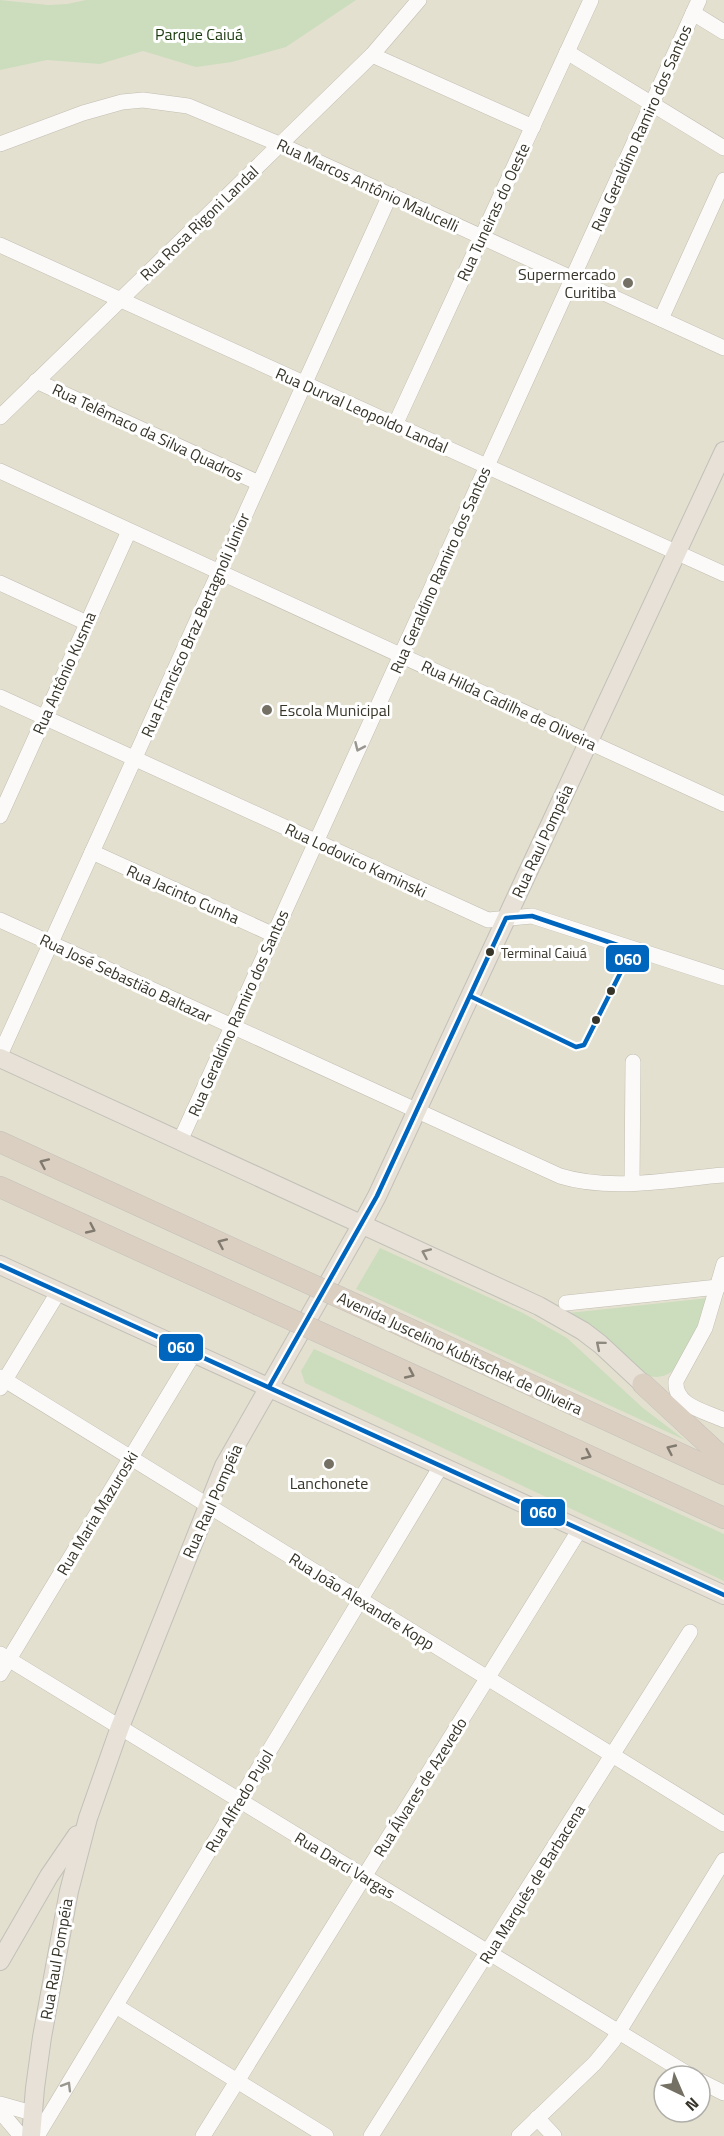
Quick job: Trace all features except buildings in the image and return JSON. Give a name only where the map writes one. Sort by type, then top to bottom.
[{"type":"highway","name":"Avenida Juscelino Kubitschek de Oliveira","points":[[0,1142],[724,1474]]},
{"type":"highway","points":[[0,1187],[724,1518]]},
{"type":"highway","points":[[643,1384],[724,1459]]},
{"type":"main road","name":"Rua Raul Pompéia","points":[[31,2136],[42,2037],[67,1897],[88,1818],[120,1727],[207,1505],[232,1451],[362,1224],[417,1111],[724,451]]},
{"type":"main road","points":[[0,1057],[511,1292],[565,1320],[600,1344],[643,1384]]},
{"type":"main road","points":[[0,1264],[723,1595]]},
{"type":"main road","points":[[0,1961],[50,1876],[88,1818]]},
{"type":"main road","points":[[24,1922],[67,1897],[67,1884],[63,1879],[50,1876]]},
{"type":"street","name":"Rua Rosa Rigoni Landal","points":[[0,417],[372,55],[419,0]]},
{"type":"street","name":"Rua Tuneiras do Oeste","points":[[395,425],[591,0]]},
{"type":"street","points":[[696,7],[724,32]]},
{"type":"street","name":"Rua Geraldino Ramiro dos Santos","points":[[180,1141],[696,7]]},
{"type":"street","points":[[567,52],[724,148]]},
{"type":"street","points":[[372,55],[533,127]]},
{"type":"street","name":"Rua Marcos Antônio Malucelli","points":[[0,144],[101,107],[143,100],[188,106],[205,111],[279,144],[724,348]]},
{"type":"street","points":[[661,319],[724,180]]},
{"type":"street","name":"Rua Francisco Braz Bertagnoli Júnior","points":[[0,1057],[390,195]]},
{"type":"street","name":"Rua Durval Leopoldo Landal","points":[[0,245],[724,574]]},
{"type":"street","name":"Rua Telêmaco da Silva Quadros","points":[[36,381],[259,483]]},
{"type":"street","name":"Rua Hilda Cadilhe de Oliveira","points":[[0,471],[724,804]]},
{"type":"street","name":"Rua Antônio Kusma","points":[[0,816],[129,531]]},
{"type":"street","points":[[0,584],[87,623]]},
{"type":"street","name":"Rua Lodovico Kaminski","points":[[0,697],[488,920],[532,916],[724,978]]},
{"type":"street","name":"Rua Jacinto Cunha","points":[[92,852],[274,935]]},
{"type":"street","name":"Rua José Sebastião Baltazar","points":[[0,920],[560,1176],[594,1184],[724,1175]]},
{"type":"street","points":[[632,1182],[633,1062]]},
{"type":"street","points":[[724,1264],[705,1328],[676,1381],[677,1391],[685,1403],[724,1420]]},
{"type":"street","points":[[566,1303],[718,1287]]},
{"type":"street","points":[[2,1382],[59,1291]]},
{"type":"street","name":"Rua Maria Mazuroski","points":[[0,1674],[4,1656],[131,1458],[194,1353]]},
{"type":"street","name":"Rua João Alexandre Kopp","points":[[2,1382],[131,1458],[724,1824]]},
{"type":"street","name":"Rua Alfredo Pujol","points":[[37,2136],[441,1466]]},
{"type":"street","name":"Rua Álvares de Azevedo","points":[[203,2136],[580,1529]]},
{"type":"street","name":"Rua Marquês de Barbacena","points":[[371,2136],[489,1953],[690,1632]]},
{"type":"street","name":"Rua Darci Vargas","points":[[4,1656],[671,2064]]},
{"type":"street","points":[[519,2136],[594,2063],[619,2032],[724,1860]]},
{"type":"street","points":[[116,2006],[326,2136]]},
{"type":"street","points":[[0,2104],[32,2113]]},
{"type":"street","points":[[0,2111],[21,2136]]},
{"type":"street","points":[[537,2118],[554,2136]]},
{"type":"green space","name":"Parque Caiuá","points":[[0,0],[48,5],[86,0],[356,0],[286,47],[232,62],[196,67],[143,51],[100,64],[47,60],[0,70]]},
{"type":"green space","points":[[380,1248],[523,1313],[567,1338],[643,1408],[685,1440],[356,1289]]},
{"type":"green space","points":[[708,1298],[688,1349],[671,1372],[660,1377],[647,1376],[636,1370],[613,1347],[569,1313]]},
{"type":"green space","points":[[314,1349],[724,1534],[724,1581],[305,1383],[301,1371]]},
{"type":"transit line","name":"060","points":[[269,1387],[377,1196],[506,918],[532,916],[632,950],[584,1045],[576,1047],[470,996]]},
{"type":"transit line","name":"060","points":[[0,1265],[724,1595]]},
{"type":"place","name":"Supermercado Curitiba","points":[[628,283]]},
{"type":"place","name":"Escola Municipal","points":[[267,710]]},
{"type":"place","name":"Terminal Caiuá","points":[[490,952]]},
{"type":"place","name":"Lanchonete","points":[[329,1464]]}]
